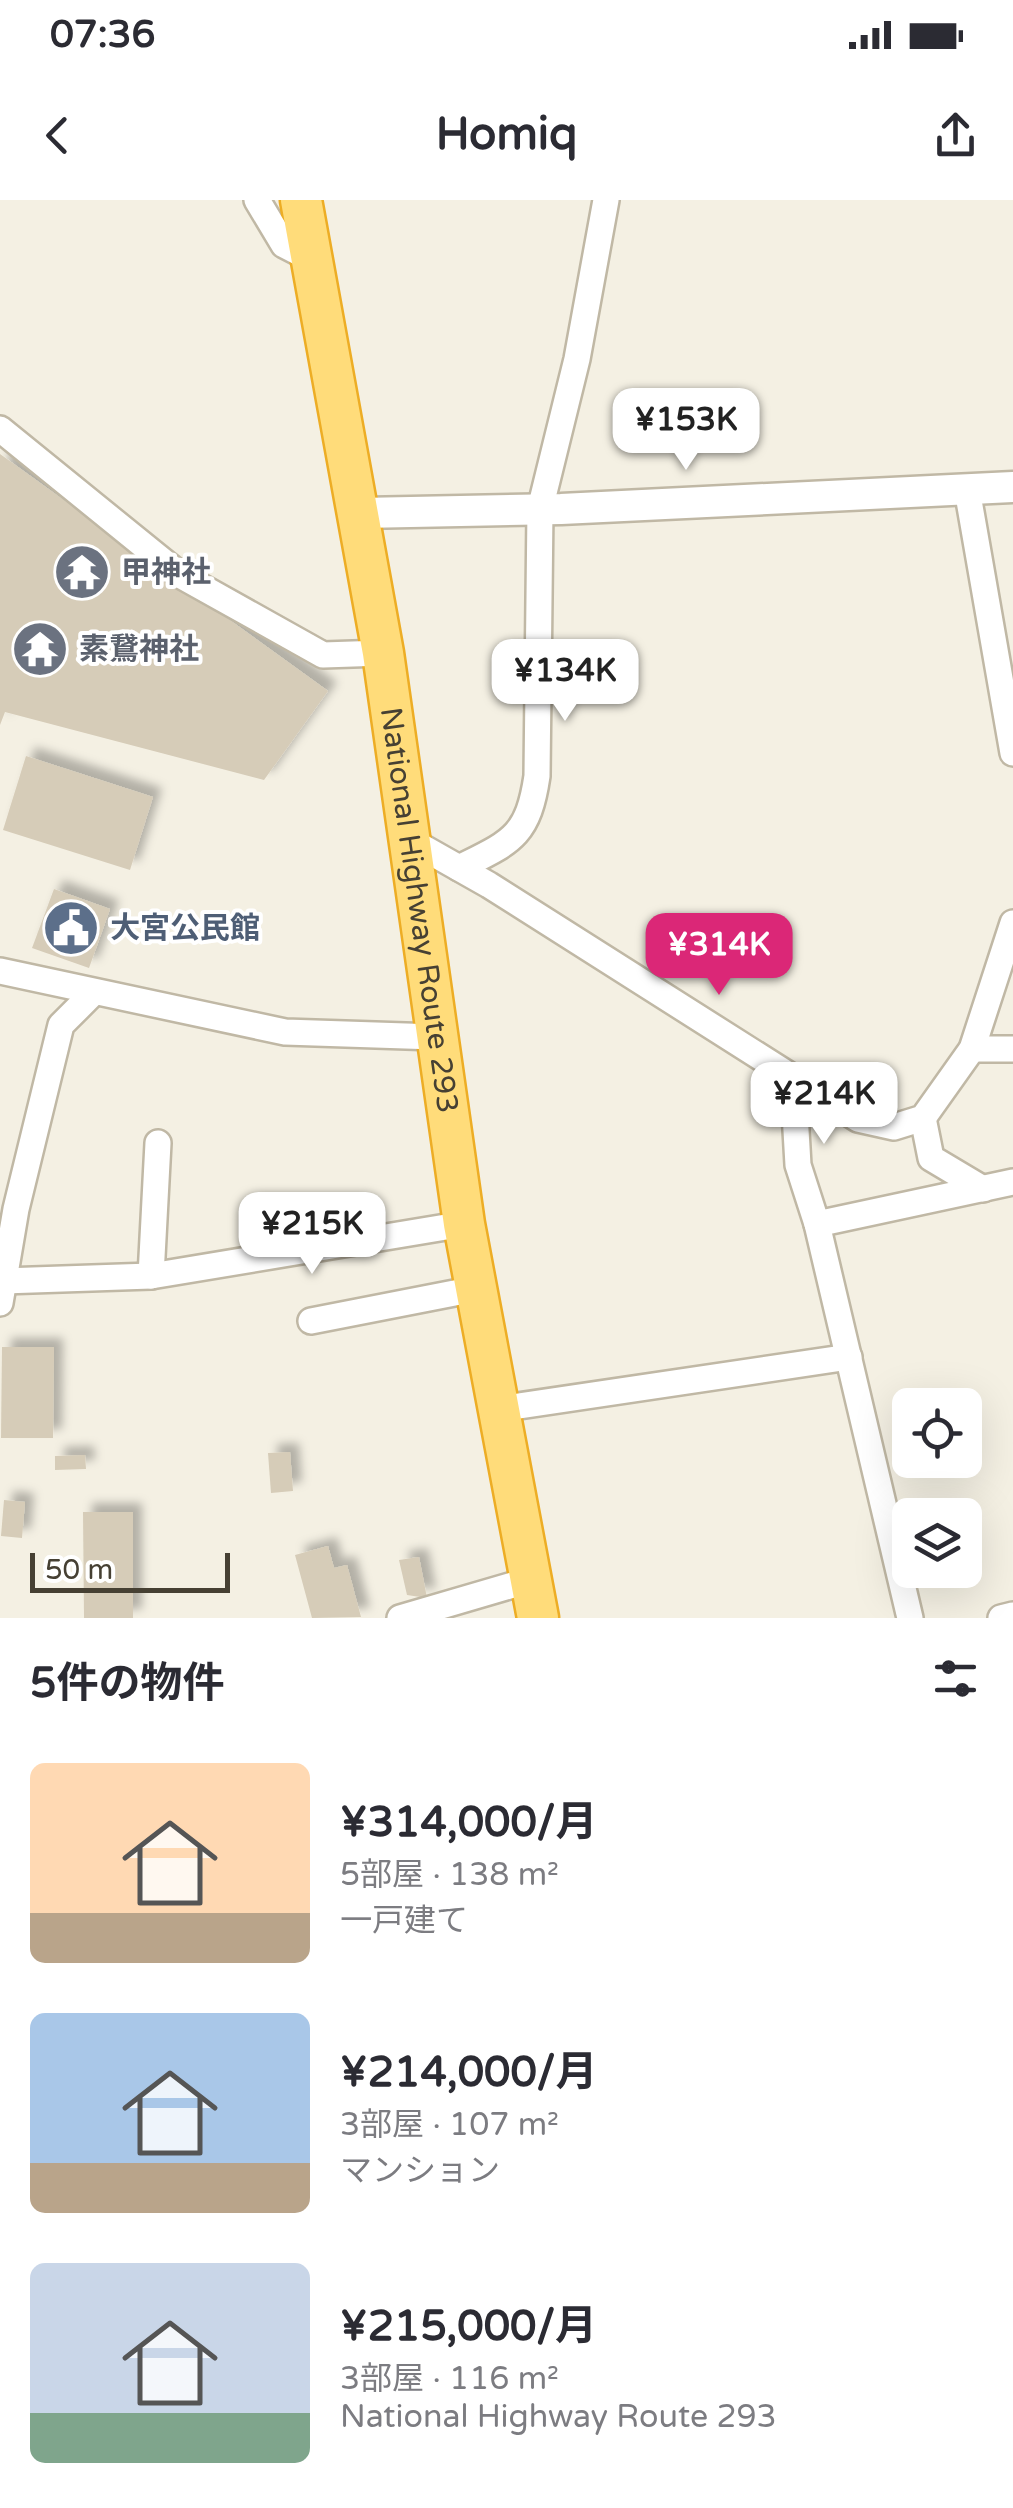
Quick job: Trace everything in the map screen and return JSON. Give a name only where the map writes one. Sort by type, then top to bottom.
[{"type":"highway","name":"National Highway Route 293","points":[[302,200],[361,513],[412,842],[464,1224],[534,1599]]},
{"type":"street","points":[[257,200],[284,245],[314,261]]},
{"type":"street","points":[[459,868],[512,842],[532,814],[537,776],[540,509],[578,359],[606,200]]},
{"type":"street","points":[[0,429],[180,574],[323,655],[383,653]]},
{"type":"street","points":[[361,513],[540,509],[1013,487]]},
{"type":"street","points":[[967,490],[1013,753]]},
{"type":"street","points":[[412,842],[858,1119],[894,1127],[924,1118],[972,1050],[1013,923]]},
{"type":"street","points":[[0,971],[284,1032],[436,1037]]},
{"type":"street","points":[[94,993],[61,1025],[8,1208],[2,1292],[151,1276],[464,1224]]},
{"type":"street","points":[[972,1050],[1013,1049]]},
{"type":"street","points":[[793,1078],[798,1164],[817,1224],[910,1618]]},
{"type":"street","points":[[924,1118],[931,1158],[983,1189]]},
{"type":"street","points":[[151,1276],[158,1142]]},
{"type":"street","points":[[817,1224],[1013,1182]]},
{"type":"street","points":[[311,1321],[475,1289]]},
{"type":"street","points":[[498,1409],[849,1357]]},
{"type":"street","points":[[400,1618],[534,1599]]},
{"type":"street","points":[[1001,1618],[1013,1615]]},
{"type":"building","name":"甲神社","points":[[0,454],[328,691],[264,780],[5,712],[0,725]]},
{"type":"building","points":[[26,756],[153,797],[130,870],[3,830]]},
{"type":"building","name":"大宮公民館","points":[[54,889],[110,909],[89,968],[32,948]]},
{"type":"building","points":[[2,1347],[54,1347],[53,1438],[1,1438]]},
{"type":"building","points":[[290,1452],[293,1491],[271,1493],[268,1453]]},
{"type":"building","points":[[85,1455],[86,1469],[55,1470],[55,1456]]},
{"type":"building","points":[[4,1500],[25,1502],[22,1538],[1,1536]]},
{"type":"building","points":[[83,1512],[133,1512],[133,1618],[84,1618]]},
{"type":"building","points":[[328,1546],[334,1568],[347,1565],[361,1617],[312,1618],[295,1555]]},
{"type":"building","points":[[419,1557],[427,1598],[407,1595],[399,1560]]},
{"type":"place","name":"甲神社","points":[[82,572]]},
{"type":"place","name":"素鵞神社","points":[[40,649]]},
{"type":"place","name":"大宮公民館","points":[[71,928]]}]
